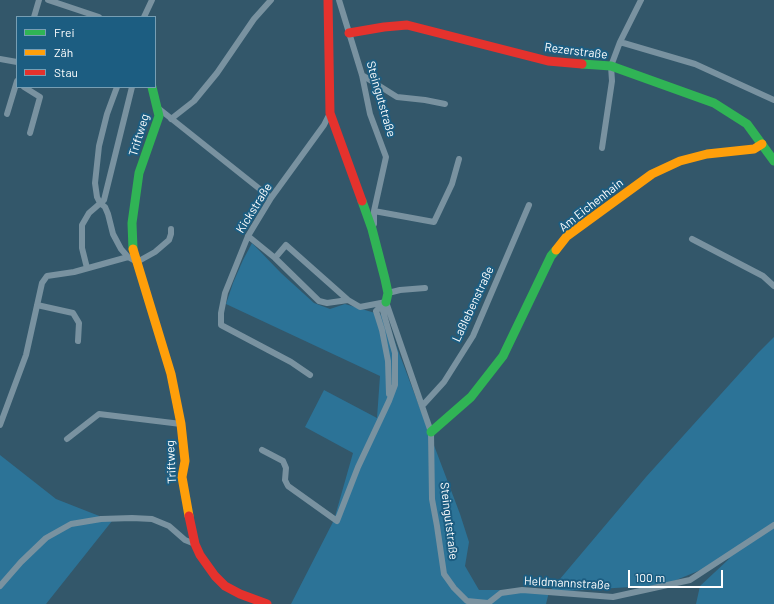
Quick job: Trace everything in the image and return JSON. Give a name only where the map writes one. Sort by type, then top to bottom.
[{"type":"street","points":[[34,16],[38,0]]},
{"type":"street","points":[[48,0],[95,16]]},
{"type":"street","points":[[144,16],[152,0]]},
{"type":"street","points":[[171,119],[194,101],[217,73],[254,19],[271,0]]},
{"type":"street","name":"Steingutstraße","points":[[328,0],[330,113],[372,229],[387,297],[431,432],[432,499],[444,574],[467,602],[488,604]]},
{"type":"street","name":"Steingutstraße","points":[[339,0],[362,75],[370,114],[386,158],[374,210],[374,224],[372,229]]},
{"type":"street","points":[[602,148],[612,81],[611,66],[620,42],[641,0]]},
{"type":"street","name":"Rezerstraße","points":[[349,33],[407,25],[548,61],[611,66],[714,103],[747,124],[774,161]]},
{"type":"street","points":[[620,42],[695,64],[774,100]]},
{"type":"street","points":[[0,59],[16,62]]},
{"type":"street","points":[[362,75],[397,97],[445,104]]},
{"type":"street","points":[[7,114],[16,85]]},
{"type":"street","points":[[26,88],[40,97],[30,134]]},
{"type":"street","points":[[117,88],[107,114],[99,146],[95,183],[100,203],[105,207],[113,234],[121,249],[128,257],[137,262],[155,252],[169,240],[171,230]]},
{"type":"street","points":[[87,268],[82,248],[82,225],[89,212],[104,200],[132,88]]},
{"type":"street","name":"Triftweg","points":[[152,88],[159,116],[139,173],[132,223],[133,250],[171,374],[181,424],[185,461],[182,477],[195,544],[200,555],[215,576],[225,586],[240,594],[267,604]]},
{"type":"street","points":[[158,108],[272,198]]},
{"type":"street","name":"Kickstraße","points":[[310,375],[291,362],[221,325],[221,313],[226,293],[248,236],[272,198],[324,125],[330,113]]},
{"type":"street","name":"Am Eichenhain","points":[[431,432],[471,397],[503,356],[551,256],[567,236],[652,174],[680,161],[707,154],[754,149],[762,144]]},
{"type":"street","points":[[374,210],[434,222],[452,184],[460,159]]},
{"type":"street","name":"Laßlebenstraße","points":[[423,405],[444,382],[473,336],[529,205]]},
{"type":"street","points":[[248,236],[275,258],[318,301],[327,303],[348,300]]},
{"type":"street","points":[[692,239],[763,276],[774,286]]},
{"type":"street","points":[[275,258],[286,245],[348,300],[360,307],[387,297],[400,290],[425,288]]},
{"type":"street","points":[[0,425],[26,355],[42,283],[47,276],[74,272],[128,257]]},
{"type":"street","name":"Steingutstraße","points":[[262,450],[283,461],[286,468],[285,480],[288,486],[338,521],[358,466],[395,385],[395,353],[383,311],[387,297]]},
{"type":"street","points":[[37,305],[72,313],[79,323],[78,341]]},
{"type":"street","points":[[67,440],[99,414],[181,424]]},
{"type":"street","points":[[0,586],[21,562],[46,538],[71,524],[101,519],[132,518],[152,520],[169,526],[185,540],[195,544]]},
{"type":"street","name":"Heldmannstraße","points":[[488,604],[501,593],[522,590],[612,597],[690,580],[774,525]]},
{"type":"shaded area","points":[[252,243],[281,273],[314,303],[330,309],[345,304],[385,316],[460,514],[469,542],[465,566],[479,590],[522,590],[549,592],[546,604],[291,604],[334,520],[353,453],[305,427],[324,390],[377,418],[380,376],[226,304],[233,283]]},
{"type":"shaded area","points":[[774,337],[774,604],[696,604],[700,586],[730,558],[664,585],[549,592],[646,477]]},
{"type":"shaded area","points":[[0,455],[56,499],[112,521],[46,604],[0,604]]},
{"type":"traffic: fast","points":[[582,64],[611,66],[714,103],[747,124],[774,161]]},
{"type":"traffic: fast","points":[[133,249],[132,223],[139,173],[159,116],[152,88]]},
{"type":"traffic: fast","points":[[362,201],[372,229],[385,279],[388,293],[386,302]]},
{"type":"traffic: fast","points":[[431,432],[471,397],[503,356],[551,256],[556,250]]},
{"type":"traffic: slow","points":[[556,250],[567,236],[652,174],[680,161],[707,154],[754,149],[762,144]]},
{"type":"traffic: slow","points":[[133,249],[171,374],[181,424],[185,461],[182,477],[189,516]]},
{"type":"traffic: jam","points":[[328,0],[330,113],[362,201]]},
{"type":"traffic: jam","points":[[349,33],[407,25],[548,61],[582,64]]},
{"type":"traffic: jam","points":[[189,516],[195,544],[200,555],[215,576],[225,586],[240,594],[267,604]]}]
